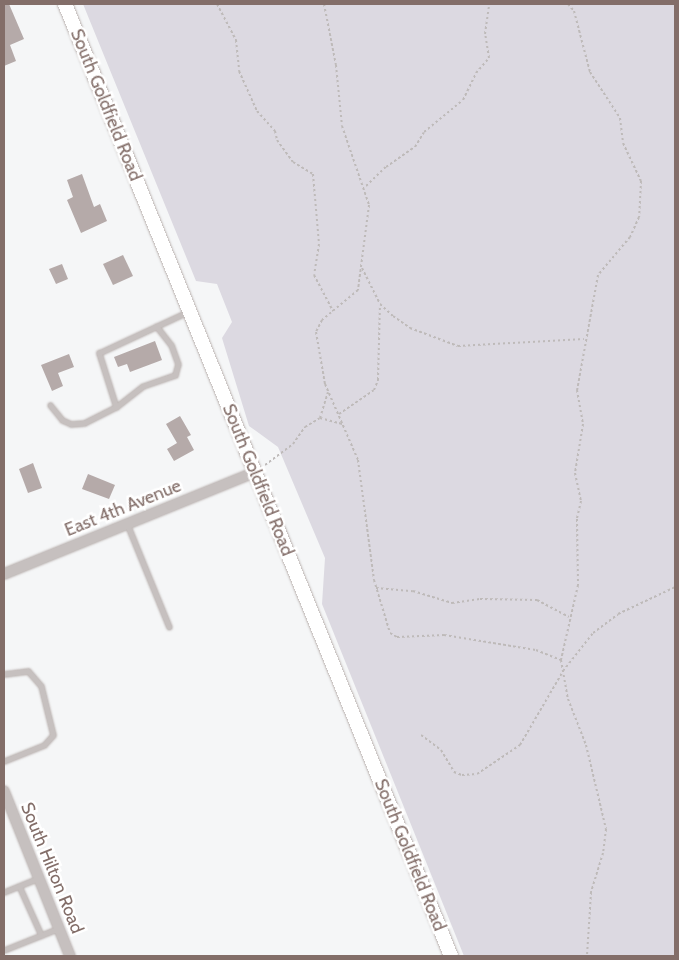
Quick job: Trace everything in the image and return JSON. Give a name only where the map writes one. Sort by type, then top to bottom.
[{"type":"main road","name":"South Goldfield Road","points":[[65,4],[451,956]]},
{"type":"street","name":"East 4th Avenue","points":[[4,574],[255,472]]},
{"type":"street","name":"South Hilton Road","points":[[4,791],[70,956]]},
{"type":"lane","points":[[116,407],[98,360],[101,350],[190,311]]},
{"type":"lane","points":[[50,405],[62,420],[71,424],[84,423],[116,407],[132,392],[167,379],[178,371],[171,345],[156,326]]},
{"type":"lane","points":[[127,524],[169,627]]},
{"type":"lane","points":[[4,674],[28,671],[41,686],[53,735],[44,745],[4,760]]},
{"type":"lane","points":[[4,892],[39,878]]},
{"type":"lane","points":[[20,886],[41,935]]},
{"type":"lane","points":[[4,950],[59,928]]},
{"type":"path","points":[[217,4],[236,40],[239,71],[257,111],[275,131],[278,140],[293,162],[313,174],[319,244],[314,275],[333,311]]},
{"type":"path","points":[[324,4],[336,65],[342,126],[351,157],[365,187],[369,205],[358,290],[333,311],[316,332],[328,391],[344,424],[358,460],[376,588],[390,633],[397,637],[444,635],[536,650],[560,660]]},
{"type":"path","points":[[365,187],[386,166],[409,152],[424,132],[463,100],[476,73],[489,58],[485,34],[489,4]]},
{"type":"path","points":[[568,4],[574,11],[590,72],[620,118],[623,143],[641,181],[639,217],[630,237],[598,275],[577,390],[583,424],[575,473],[581,501],[578,519],[578,585],[560,660],[568,700],[586,745],[606,828],[603,853],[591,892],[587,956]]},
{"type":"path","points":[[362,268],[380,304],[410,328],[458,346],[585,339]]},
{"type":"path","points":[[339,414],[374,390],[378,380],[380,304]]},
{"type":"path","points":[[255,472],[293,444],[305,427],[320,418],[328,391]]},
{"type":"path","points":[[320,418],[344,424]]},
{"type":"path","points":[[421,735],[441,750],[454,772],[462,776],[477,774],[520,745],[563,671],[599,628],[618,614],[675,587]]},
{"type":"path","points":[[376,588],[413,591],[452,603],[480,599],[537,600],[569,618]]},
{"type":"shaded area","points":[[83,4],[675,4],[675,956],[464,956],[322,604],[325,558],[278,447],[249,426],[222,338],[232,322],[217,284],[196,281]]},
{"type":"building","points":[[4,4],[9,4],[24,39],[10,45],[16,61],[4,66]]},
{"type":"building","points":[[82,174],[94,207],[100,204],[107,221],[81,233],[67,200],[73,197],[67,180]]},
{"type":"building","points":[[123,255],[133,276],[113,285],[103,264]]},
{"type":"building","points":[[62,264],[68,279],[56,284],[49,269]]},
{"type":"building","points":[[155,341],[162,360],[130,372],[127,364],[118,367],[114,357]]},
{"type":"building","points":[[69,354],[74,367],[58,373],[63,386],[52,391],[41,365]]},
{"type":"building","points":[[180,416],[191,435],[187,437],[194,450],[174,461],[167,449],[177,443],[166,424]]},
{"type":"building","points":[[33,463],[42,488],[28,493],[19,469]]},
{"type":"building","points":[[88,474],[115,485],[109,499],[82,489]]}]
